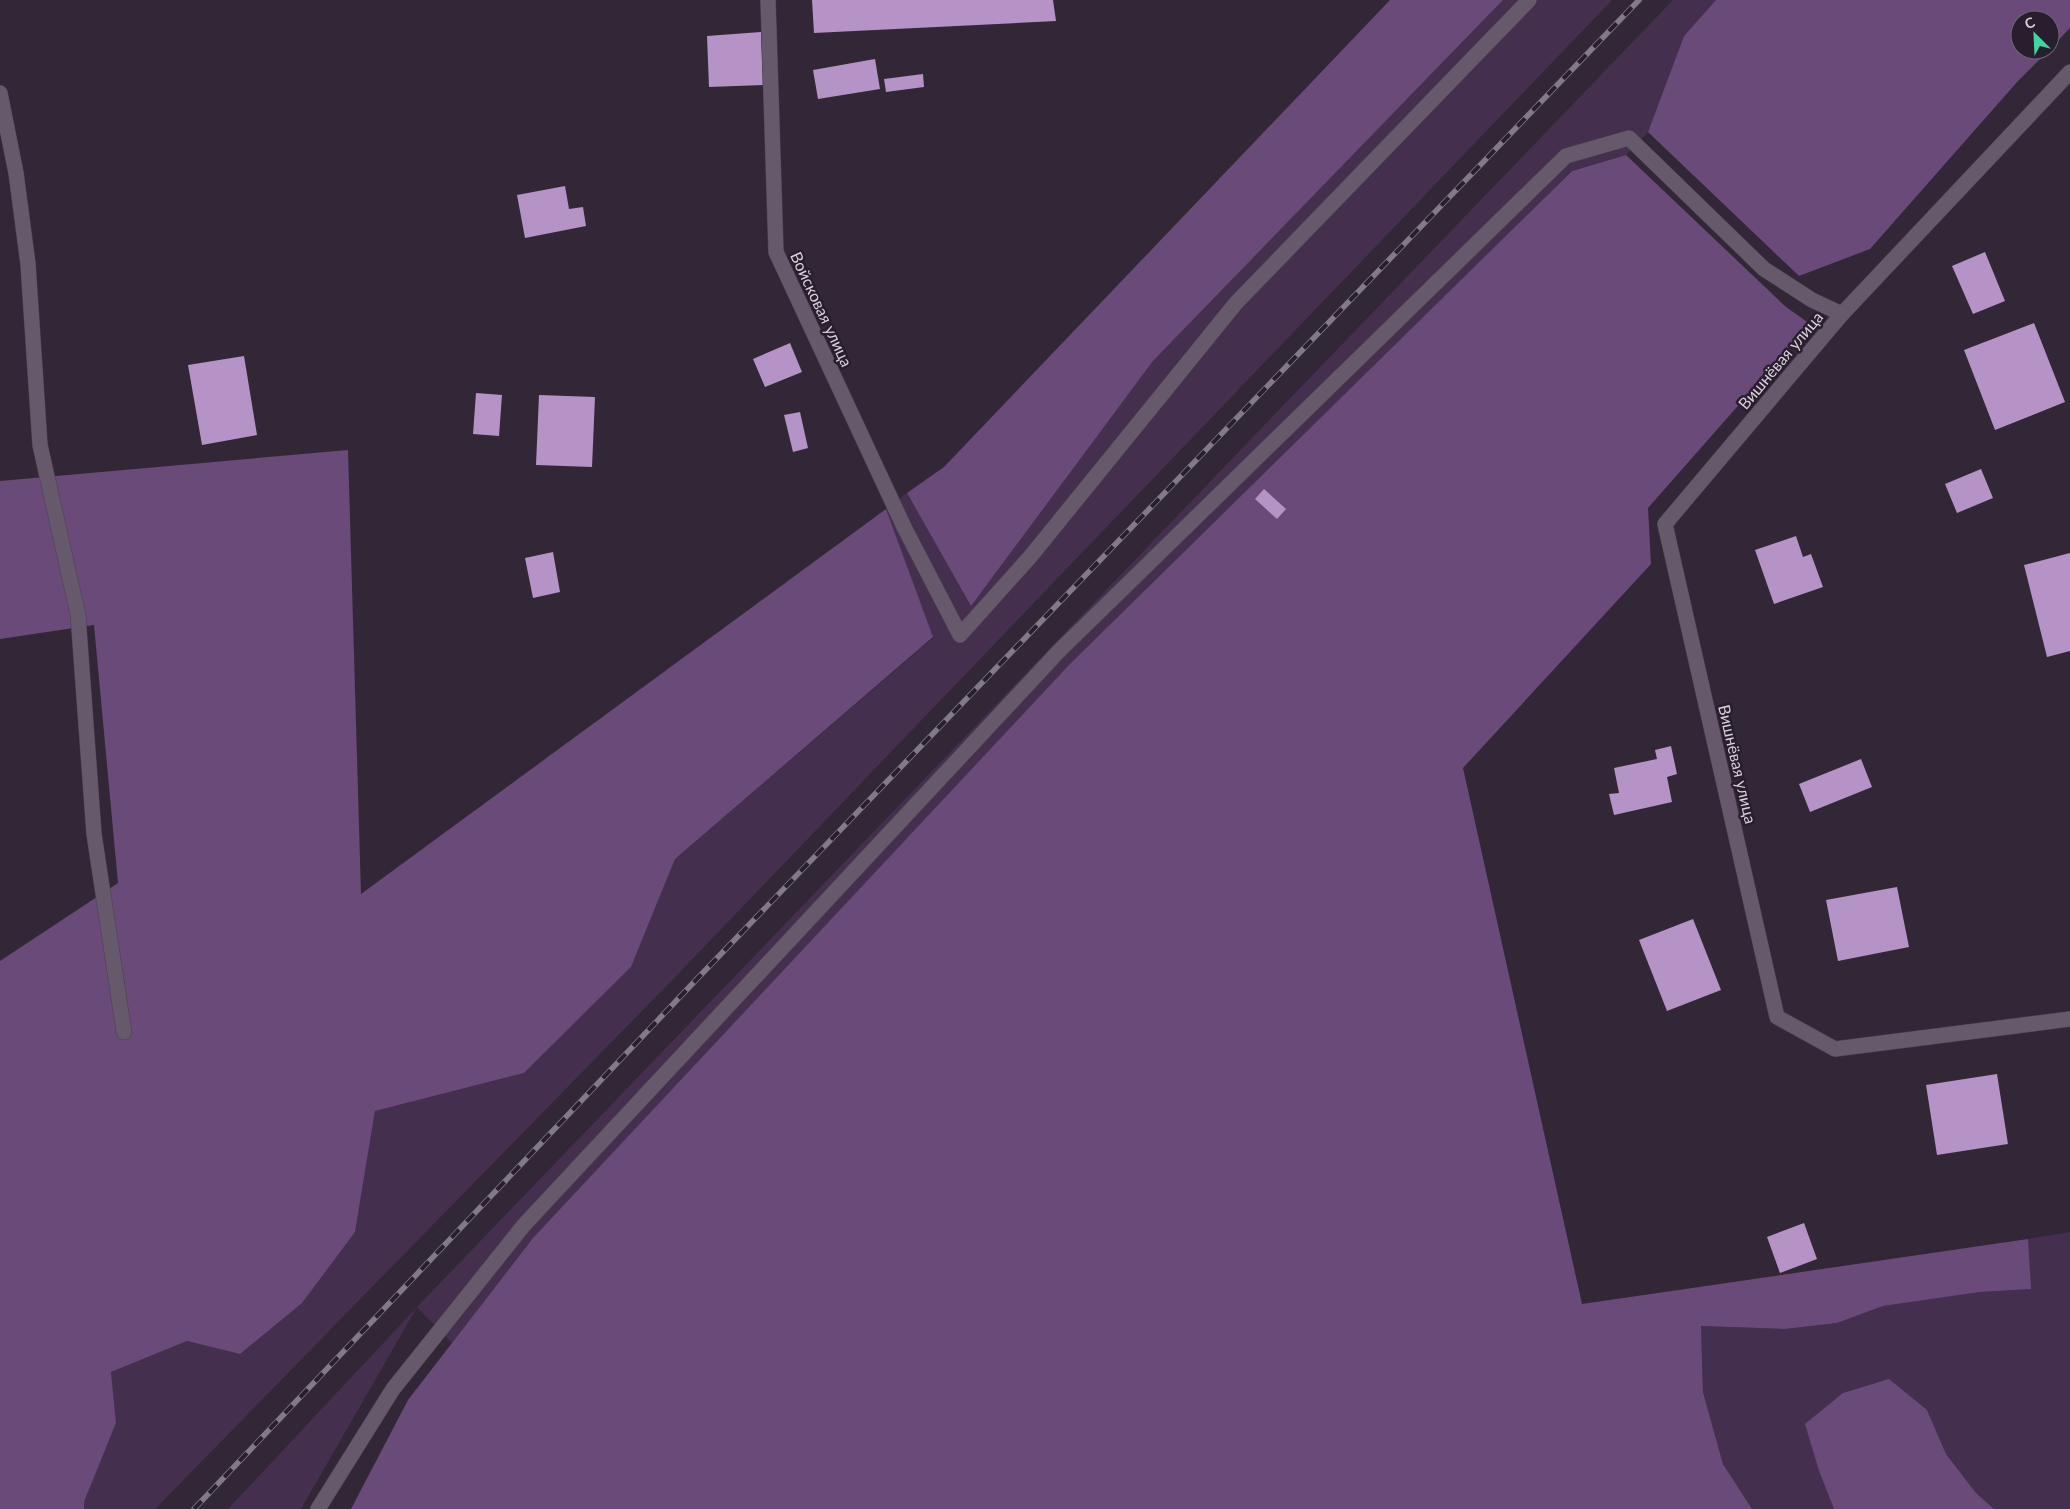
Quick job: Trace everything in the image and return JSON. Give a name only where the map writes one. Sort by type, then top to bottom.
[{"type":"street","name":"Войсковая улица","points":[[768,0],[776,252],[904,527],[960,635],[1030,557],[1236,303],[1529,0]]},
{"type":"street","points":[[1842,314],[2070,72]]},
{"type":"street","points":[[0,93],[16,173],[28,264],[40,445],[78,615],[94,834],[124,1032]]},
{"type":"street","name":"Вишнёвая улица","points":[[318,1509],[393,1389],[524,1225],[1059,651],[1566,156],[1629,138],[1764,269],[1812,300],[1842,314],[1665,524],[1777,1017],[1835,1049],[2070,1019]]},
{"type":"shaded area","points":[[1390,0],[1503,0],[1153,361],[971,606],[907,493],[944,467]]},
{"type":"shaded area","points":[[1503,0],[1612,0],[681,971],[155,1509],[84,1509],[84,1502],[116,1423],[111,1372],[187,1341],[240,1354],[355,1232],[375,1111],[524,1073],[631,967],[675,859],[933,638],[886,509],[907,493],[971,606],[1153,361]]},
{"type":"shaded area","points":[[1673,0],[1716,0],[1684,36],[1648,132],[1626,155],[1571,171],[533,1238],[452,1343],[417,1307]]},
{"type":"shaded area","points":[[1716,0],[2070,0],[2070,28],[2060,38],[2060,10],[2010,10],[2010,60],[2039,60],[2018,81],[1870,249],[1799,276],[1648,132],[1684,36]]},
{"type":"shaded area","points":[[1626,155],[1786,307],[1810,324],[1648,508],[1651,564],[1463,768],[1582,1304],[2028,1239],[2031,1289],[1980,1292],[1883,1306],[1837,1323],[1785,1329],[1701,1326],[1703,1392],[1723,1464],[1752,1509],[351,1509],[408,1400],[533,1238],[1070,664],[1572,171]]},
{"type":"shaded area","points":[[348,450],[361,894],[886,509],[933,637],[675,859],[631,967],[524,1073],[375,1111],[355,1232],[302,1303],[240,1354],[187,1341],[111,1372],[116,1423],[84,1502],[84,1509],[0,1509],[0,961],[118,883],[94,625],[0,639],[0,481]]},
{"type":"shaded area","points":[[2070,1232],[2070,1509],[1994,1509],[1976,1493],[1946,1454],[1927,1410],[1806,1424],[1819,1471],[1834,1509],[1752,1509],[1723,1464],[1703,1391],[1701,1326],[1785,1329],[1837,1323],[1883,1306],[1980,1292],[2030,1289],[2028,1239]]},
{"type":"shaded area","points":[[417,1307],[301,1509],[228,1509]]},
{"type":"shaded area","points":[[1889,1379],[1927,1410],[1946,1454],[1976,1493],[1994,1509],[1834,1509],[1819,1471],[1805,1424],[1843,1393]]},
{"type":"building","points":[[812,0],[1053,0],[1056,21],[814,33]]},
{"type":"building","points":[[761,32],[763,85],[709,87],[707,36]]},
{"type":"building","points":[[875,59],[880,89],[818,99],[813,70]]},
{"type":"building","points":[[923,74],[924,87],[886,92],[884,79]]},
{"type":"building","points":[[565,186],[569,209],[583,207],[586,226],[525,238],[517,195]]},
{"type":"building","points":[[1985,252],[2005,301],[1973,314],[1952,266]]},
{"type":"building","points":[[2034,323],[2065,402],[1995,430],[1964,350]]},
{"type":"building","points":[[790,343],[802,372],[765,387],[753,359]]},
{"type":"building","points":[[244,356],[257,435],[202,445],[188,365]]},
{"type":"building","points":[[476,393],[502,395],[499,436],[473,434]]},
{"type":"building","points":[[539,395],[595,397],[592,467],[536,465]]},
{"type":"building","points":[[800,412],[808,448],[793,452],[784,415]]},
{"type":"building","points":[[1981,469],[1993,498],[1957,513],[1945,484]]},
{"type":"building","points":[[1264,489],[1286,509],[1277,519],[1255,499]]},
{"type":"building","points":[[1796,536],[1803,557],[1811,554],[1823,587],[1774,604],[1755,550]]},
{"type":"building","points":[[553,552],[560,592],[533,598],[525,558]]},
{"type":"building","points":[[2070,553],[2070,651],[2047,657],[2024,565]]},
{"type":"building","points":[[1671,746],[1677,774],[1667,777],[1672,802],[1614,815],[1609,794],[1619,793],[1614,768],[1657,759],[1655,750]]},
{"type":"building","points":[[1861,759],[1872,787],[1810,812],[1799,784]]},
{"type":"building","points":[[1897,887],[1909,947],[1838,961],[1826,900]]},
{"type":"building","points":[[1693,919],[1721,990],[1667,1011],[1639,940]]},
{"type":"building","points":[[1997,1074],[2008,1144],[1937,1155],[1926,1085]]},
{"type":"building","points":[[1804,1223],[1817,1259],[1780,1273],[1767,1237]]},
{"type":"railway","points":[[194,1509],[695,981],[1639,0]]}]
